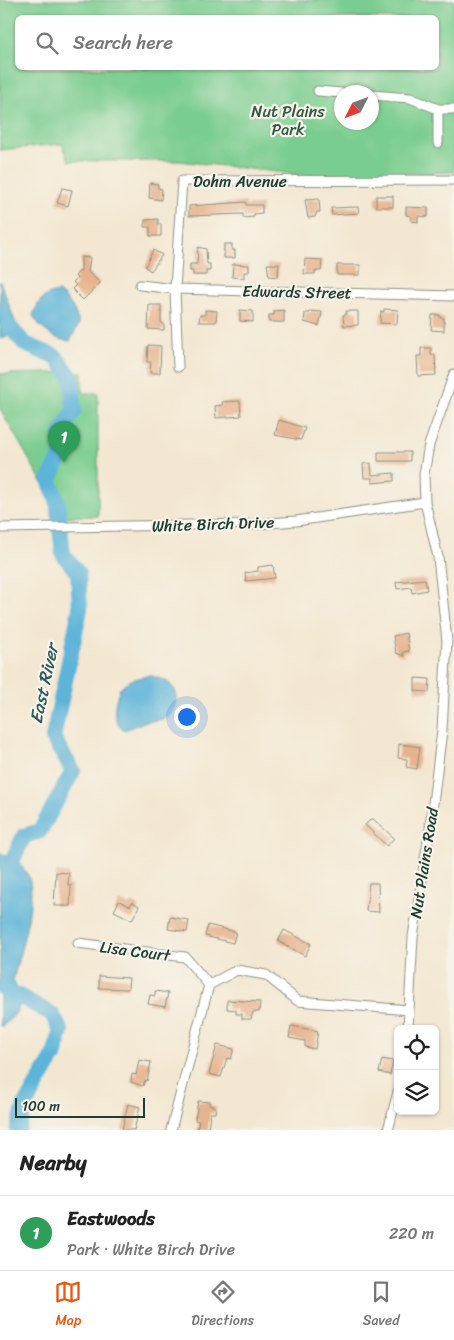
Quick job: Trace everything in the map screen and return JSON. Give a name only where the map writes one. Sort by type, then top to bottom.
[{"type":"street","points":[[318,90],[334,91]]},
{"type":"street","points":[[379,96],[410,98],[438,109],[454,109]]},
{"type":"street","points":[[438,109],[438,143]]},
{"type":"street","name":"Dohm Avenue","points":[[178,367],[175,289],[182,181],[454,180]]},
{"type":"street","name":"Edwards Street","points":[[140,285],[175,289],[454,296]]},
{"type":"street","name":"Nut Plains Road","points":[[408,1025],[413,938],[430,828],[442,730],[447,641],[438,557],[425,502],[424,474],[429,445],[454,374]]},
{"type":"street","name":"White Birch Drive","points":[[0,528],[76,528],[296,521],[425,502]]},
{"type":"street","name":"Lisa Court","points":[[78,943],[186,957],[209,985]]},
{"type":"street","points":[[171,1130],[209,985],[237,970],[266,975],[298,1001],[409,1010]]},
{"type":"street","points":[[388,1130],[394,1107]]},
{"type":"green space","name":"Nut Plains Park","points":[[0,0],[454,0],[454,172],[385,174],[338,179],[179,161],[69,161],[62,144],[0,150]]},
{"type":"green space","points":[[82,372],[83,393],[98,393],[98,516],[62,517],[0,409],[0,374]]},
{"type":"water","points":[[0,281],[18,329],[15,334],[0,339]]},
{"type":"water","points":[[58,292],[72,306],[79,324],[70,341],[59,339],[48,333],[39,325],[33,315],[45,296]]},
{"type":"water","points":[[150,675],[167,681],[175,690],[177,703],[170,715],[164,719],[144,722],[125,730],[120,727],[115,717],[116,700],[120,688],[131,680]]},
{"type":"water","points":[[0,853],[14,860],[26,871],[31,891],[26,930],[13,980],[19,994],[20,1005],[15,1014],[3,1026],[0,1026]]},
{"type":"building","points":[[150,183],[158,184],[158,188],[162,189],[161,200],[149,198]]},
{"type":"building","points":[[62,188],[72,190],[68,206],[57,203]]},
{"type":"building","points":[[376,196],[393,196],[393,207],[376,207]]},
{"type":"building","points":[[319,199],[320,212],[317,212],[315,217],[308,218],[305,200]]},
{"type":"building","points":[[246,202],[246,205],[262,205],[262,213],[254,214],[254,217],[243,218],[243,214],[189,216],[189,206]]},
{"type":"building","points":[[358,207],[359,213],[332,215],[331,208]]},
{"type":"building","points":[[406,207],[428,208],[428,217],[418,216],[418,222],[411,221],[411,216],[406,215]]},
{"type":"building","points":[[158,219],[158,224],[161,224],[161,236],[150,236],[150,227],[145,227],[145,220]]},
{"type":"building","points":[[224,244],[232,244],[232,250],[235,250],[235,258],[224,258]]},
{"type":"building","points":[[198,247],[206,249],[207,264],[210,264],[210,271],[206,271],[206,275],[193,275],[193,271],[190,271],[190,264],[197,264]]},
{"type":"building","points":[[153,250],[162,255],[151,271],[145,267]]},
{"type":"building","points":[[81,257],[90,258],[88,272],[100,283],[83,300],[72,289],[76,285],[73,282],[77,278],[75,276],[81,270]]},
{"type":"building","points":[[305,259],[322,260],[321,271],[315,271],[315,274],[304,274]]},
{"type":"building","points":[[233,264],[249,265],[249,272],[244,272],[244,278],[232,277]]},
{"type":"building","points":[[267,264],[279,264],[278,277],[269,276]]},
{"type":"building","points":[[337,265],[360,265],[360,275],[337,275]]},
{"type":"building","points":[[149,305],[161,305],[161,322],[164,324],[164,330],[148,329]]},
{"type":"building","points":[[384,309],[398,310],[397,324],[380,323],[381,311],[384,312]]},
{"type":"building","points":[[205,310],[217,311],[216,322],[199,322],[200,315],[205,315]]},
{"type":"building","points":[[240,310],[253,311],[253,322],[240,321]]},
{"type":"building","points":[[284,310],[284,322],[269,322],[269,315],[274,315],[274,311]]},
{"type":"building","points":[[310,311],[322,312],[319,326],[304,322],[305,313],[310,313]]},
{"type":"building","points":[[346,311],[358,311],[358,325],[344,326],[343,315],[346,315]]},
{"type":"building","points":[[432,315],[440,315],[440,318],[444,318],[444,331],[431,330]]},
{"type":"building","points":[[148,345],[161,346],[160,373],[150,373],[151,362],[147,362]]},
{"type":"building","points":[[421,348],[431,348],[431,355],[435,355],[436,375],[418,376],[417,356],[421,356]]},
{"type":"building","points":[[240,401],[241,416],[216,418],[215,406],[223,405],[222,402]]},
{"type":"building","points":[[279,420],[305,428],[301,440],[275,435]]},
{"type":"building","points":[[378,452],[410,452],[410,461],[378,461]]},
{"type":"building","points":[[371,463],[372,475],[394,473],[394,481],[372,483],[372,478],[364,478],[363,464]]},
{"type":"building","points":[[273,565],[275,578],[246,581],[245,573],[258,571],[258,567]]},
{"type":"building","points":[[425,579],[427,590],[412,593],[411,587],[397,589],[396,582]]},
{"type":"building","points":[[406,633],[409,651],[403,652],[404,656],[396,653],[393,636]]},
{"type":"building","points":[[415,678],[430,679],[429,692],[415,691]]},
{"type":"building","points":[[399,744],[420,747],[417,769],[406,767],[407,759],[398,758]]},
{"type":"building","points":[[372,818],[394,838],[387,846],[365,825]]},
{"type":"building","points":[[56,872],[69,873],[68,885],[71,885],[70,906],[54,906]]},
{"type":"building","points":[[369,883],[378,883],[379,912],[366,911]]},
{"type":"building","points":[[119,901],[130,906],[132,902],[139,906],[132,920],[114,911]]},
{"type":"building","points":[[170,917],[189,920],[187,932],[168,929]]},
{"type":"building","points":[[208,925],[236,932],[233,943],[205,936]]},
{"type":"building","points":[[284,930],[311,944],[305,956],[278,941]]},
{"type":"building","points":[[99,976],[129,978],[128,989],[99,988]]},
{"type":"building","points":[[155,991],[168,993],[165,1007],[148,1004],[150,995],[155,996]]},
{"type":"building","points":[[227,1000],[260,1002],[259,1012],[253,1012],[251,1019],[242,1019],[242,1014],[236,1014],[236,1010],[227,1009]]},
{"type":"building","points":[[291,1026],[318,1031],[315,1049],[305,1047],[305,1041],[289,1038]]},
{"type":"building","points":[[217,1045],[234,1049],[231,1059],[227,1058],[221,1077],[209,1074]]},
{"type":"building","points":[[382,1059],[393,1061],[390,1075],[379,1072]]},
{"type":"building","points":[[139,1060],[151,1062],[147,1081],[145,1080],[143,1086],[131,1082],[132,1074],[136,1075]]},
{"type":"building","points":[[198,1101],[210,1102],[209,1105],[216,1107],[215,1113],[210,1113],[208,1130],[197,1130],[199,1121],[195,1120]]},
{"type":"building","points":[[128,1104],[140,1107],[134,1130],[122,1130]]},
{"type":"waterway","name":"East River","points":[[0,316],[25,344],[56,357],[72,378],[74,411],[61,433],[63,453],[49,480],[57,499],[63,554],[78,573],[80,609],[53,738],[73,771],[40,831],[24,836],[13,859],[11,881]]},
{"type":"waterway","name":"East River","points":[[2,987],[52,1014],[61,1031],[54,1056],[25,1105],[18,1130]]},
{"type":"place","name":"Eastwoods","points":[[64,462]]}]
